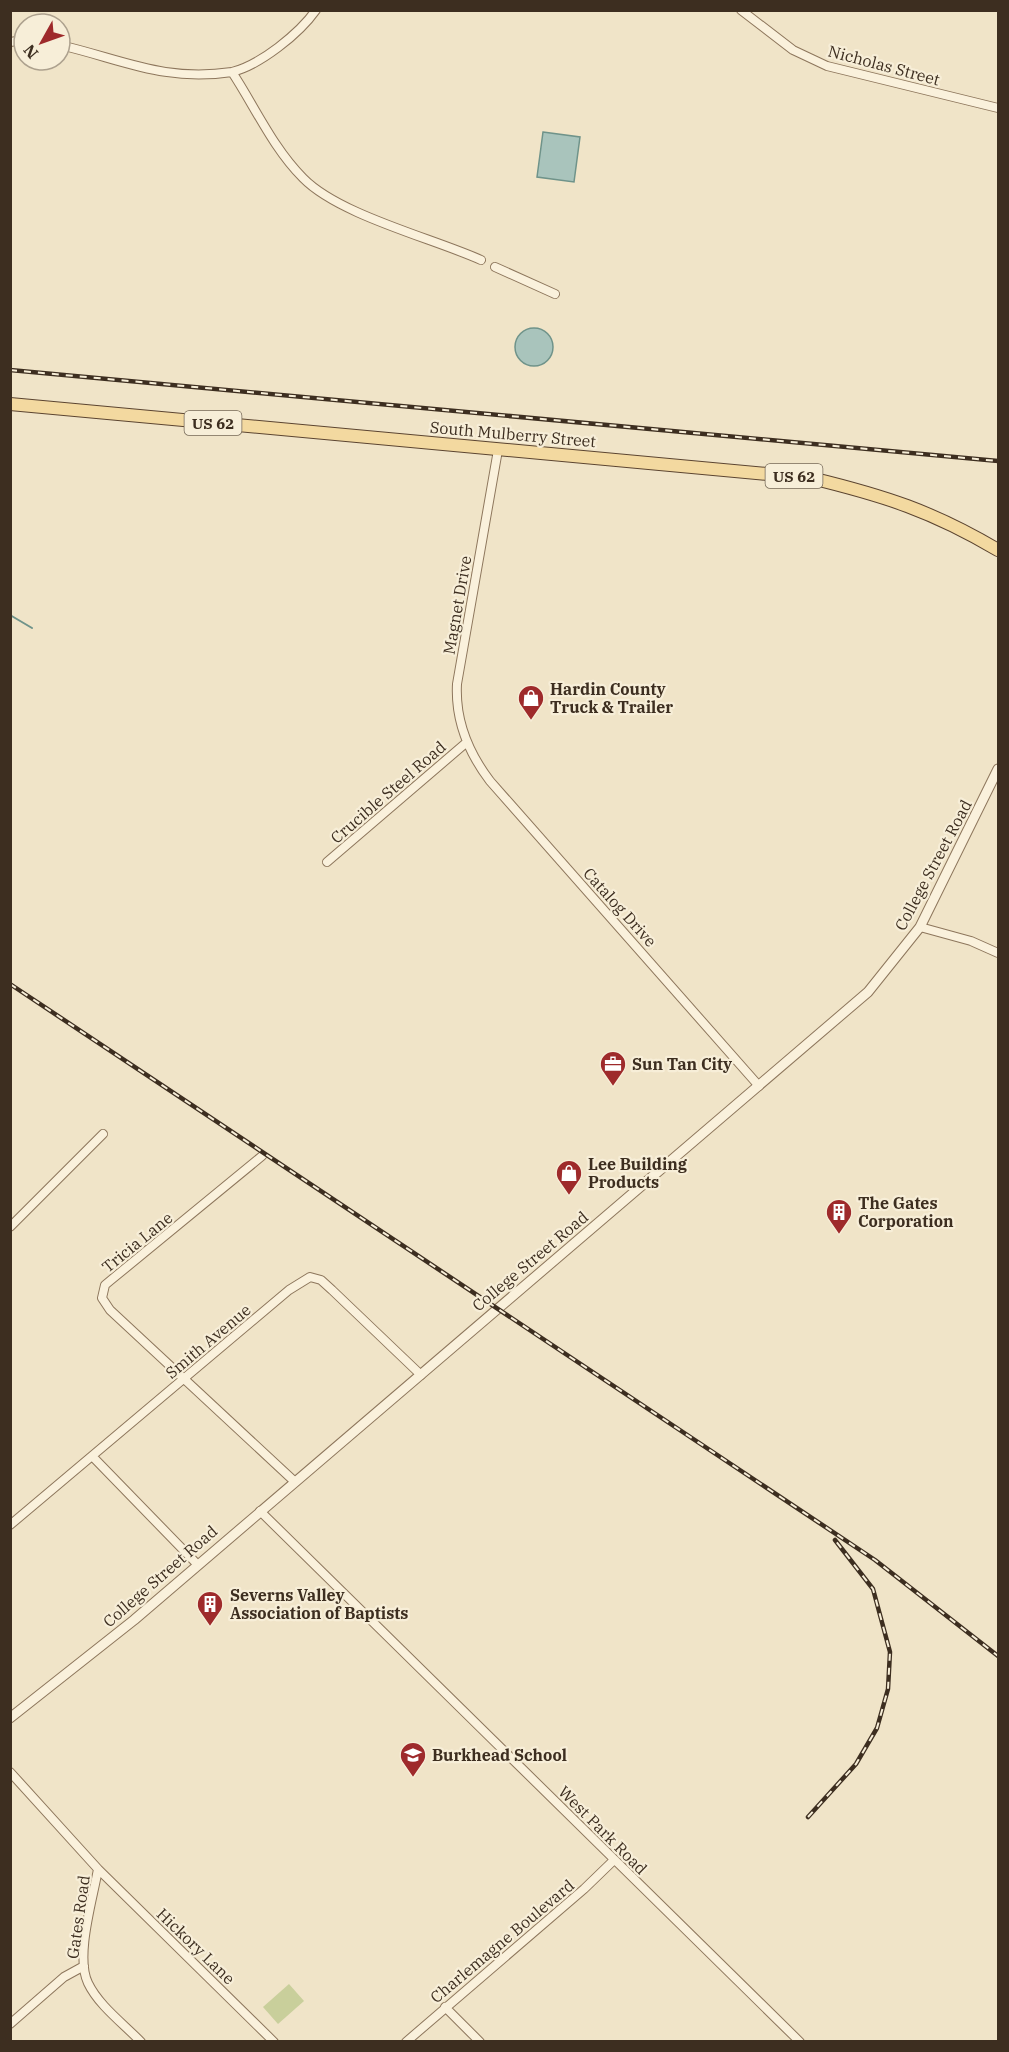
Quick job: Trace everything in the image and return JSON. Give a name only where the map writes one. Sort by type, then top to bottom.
[{"type":"main road","name":"South Mulberry Street","points":[[10,404],[811,478],[906,503],[953,524],[999,550]]},
{"type":"street","points":[[72,48],[170,75],[232,72],[243,69],[295,34],[316,10]]},
{"type":"street","name":"Nicholas Street","points":[[741,10],[794,50],[827,66],[999,108]]},
{"type":"street","points":[[232,72],[283,155],[318,191],[346,207],[481,260]]},
{"type":"street","points":[[495,267],[555,294]]},
{"type":"street","name":"Magnet Drive","points":[[466,742],[457,711],[457,684],[498,450]]},
{"type":"street","name":"Crucible Steel Road","points":[[327,862],[466,742]]},
{"type":"street","name":"Catalog Drive","points":[[466,742],[490,781],[692,1007],[759,1086]]},
{"type":"street","name":"College Street Road","points":[[10,1718],[45,1693],[421,1375],[868,992],[920,927],[997,775]]},
{"type":"street","points":[[920,927],[971,941],[999,953]]},
{"type":"street","points":[[10,1227],[103,1134]]},
{"type":"street","name":"Tricia Lane","points":[[262,1156],[111,1280],[102,1292],[102,1298],[111,1310],[184,1380],[294,1481]]},
{"type":"street","name":"Smith Avenue","points":[[10,1525],[289,1290],[310,1277],[321,1280],[421,1375]]},
{"type":"street","points":[[93,1457],[197,1564]]},
{"type":"street","name":"West Park Road","points":[[260,1511],[800,2042]]},
{"type":"street","name":"Gates Road","points":[[10,1772],[98,1869],[84,1966],[85,1976],[95,1994],[141,2042]]},
{"type":"street","name":"Charlemagne Boulevard","points":[[406,2042],[584,1889],[614,1860]]},
{"type":"street","name":"Hickory Lane","points":[[98,1869],[274,2042]]},
{"type":"street","points":[[10,2024],[64,1977],[84,1966]]},
{"type":"street","points":[[445,2007],[480,2042]]},
{"type":"green space","points":[[289,1984],[304,2001],[278,2024],[263,2007]]},
{"type":"water","points":[[543,132],[580,137],[574,182],[537,177]]},
{"type":"water","points":[[534,328],[547,334],[553,347],[547,360],[534,366],[521,360],[515,347],[521,334]]},
{"type":"waterway","points":[[10,615],[32,628]]},
{"type":"railway","points":[[10,370],[998,461]]},
{"type":"railway","points":[[10,984],[875,1560],[998,1656]]},
{"type":"railway","points":[[808,1817],[856,1764],[877,1728],[888,1689],[890,1652],[873,1589],[835,1540]]},
{"type":"place","name":"Hardin County Truck & Trailer","points":[[531,721]]},
{"type":"place","name":"Sun Tan City","points":[[613,1087]]},
{"type":"place","name":"Lee Building Products","points":[[569,1196]]},
{"type":"place","name":"The Gates Corporation","points":[[839,1235]]},
{"type":"place","name":"Severns Valley Association of Baptists","points":[[210,1627]]},
{"type":"place","name":"Burkhead School","points":[[413,1778]]}]
